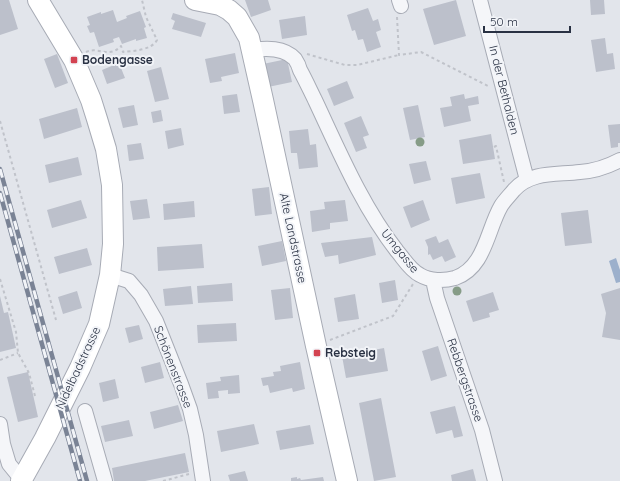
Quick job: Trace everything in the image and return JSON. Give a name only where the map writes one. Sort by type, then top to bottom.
[{"type":"street","points":[[195,0],[220,5],[230,5]]},
{"type":"street","name":"In der Bethalden","points":[[480,0],[527,180]]},
{"type":"street","name":"Nidelbadstrasse","points":[[21,480],[80,368],[99,324],[110,275],[113,244],[112,185],[106,149],[91,100],[74,60],[42,1]]},
{"type":"street","name":"Alte Landstrasse","points":[[230,5],[249,38],[252,50],[316,346],[347,481]]},
{"type":"street","points":[[252,50],[266,48],[276,49],[295,59]]},
{"type":"street","name":"Umgasse","points":[[295,59],[346,166],[363,197],[389,240],[410,267],[418,275],[424,278],[444,280],[455,278],[468,271],[481,255],[501,206],[515,189],[527,180],[538,176],[580,172],[608,167],[620,160]]},
{"type":"street","name":"Schönenstrasse","points":[[110,275],[129,281],[140,295],[156,321],[190,409],[196,435],[202,476]]},
{"type":"street","name":"Rebbergstrasse","points":[[433,280],[437,298],[482,430],[495,481]]},
{"type":"street","points":[[85,411],[105,481]]},
{"type":"street","points":[[0,424],[3,444],[9,464],[21,480]]},
{"type":"path","points":[[84,52],[89,50],[112,52],[121,46],[123,52],[141,50],[155,44],[157,40],[146,17],[142,0]]},
{"type":"path","points":[[399,55],[397,12],[400,3]]},
{"type":"path","points":[[295,59],[306,53],[345,65],[357,65],[399,55],[421,52],[505,95]]},
{"type":"path","points":[[0,121],[56,320]]},
{"type":"path","points":[[494,147],[496,146],[507,199]]},
{"type":"path","points":[[316,346],[394,316],[418,275]]},
{"type":"path","points":[[0,279],[16,332],[18,353],[29,372],[34,396]]},
{"type":"path","points":[[0,360],[18,353]]},
{"type":"path","points":[[163,481],[202,476]]},
{"type":"water","points":[[616,258],[620,270],[620,282],[616,283],[609,261]]},
{"type":"building","points":[[0,0],[9,0],[18,29],[0,35]]},
{"type":"building","points":[[245,0],[268,0],[271,10],[251,17]]},
{"type":"building","points":[[456,0],[466,36],[434,45],[423,9]]},
{"type":"building","points":[[590,0],[604,0],[605,14],[591,15]]},
{"type":"building","points":[[368,8],[373,21],[378,19],[381,30],[376,32],[381,47],[367,52],[363,39],[358,40],[355,30],[352,31],[347,15]]},
{"type":"building","points":[[113,10],[117,22],[127,18],[126,16],[140,11],[146,27],[144,28],[147,38],[136,41],[136,39],[122,44],[119,37],[113,39],[114,42],[99,47],[94,32],[90,33],[87,26],[90,25],[87,17]]},
{"type":"building","points":[[173,13],[206,23],[201,37],[172,29],[175,21],[171,19]]},
{"type":"building","points":[[305,16],[307,35],[282,39],[279,20]]},
{"type":"building","points":[[605,38],[607,54],[613,53],[615,69],[596,72],[591,40]]},
{"type":"building","points":[[235,53],[239,73],[221,77],[222,81],[210,83],[205,59]]},
{"type":"building","points":[[57,54],[68,83],[55,88],[44,59]]},
{"type":"building","points":[[287,59],[292,82],[268,87],[263,64]]},
{"type":"building","points":[[119,63],[125,78],[107,84],[102,70]]},
{"type":"building","points":[[161,67],[169,99],[155,102],[147,71]]},
{"type":"building","points":[[347,81],[354,98],[334,106],[327,89]]},
{"type":"building","points":[[237,94],[240,112],[224,114],[222,96]]},
{"type":"building","points":[[464,94],[465,99],[478,96],[479,104],[468,106],[471,121],[444,127],[440,108],[452,106],[450,97]]},
{"type":"building","points":[[134,105],[138,125],[123,128],[118,108]]},
{"type":"building","points":[[418,105],[425,137],[410,140],[403,108]]},
{"type":"building","points":[[77,108],[82,127],[44,139],[39,119]]},
{"type":"building","points":[[161,110],[163,121],[153,123],[151,112]]},
{"type":"building","points":[[361,116],[369,135],[363,137],[367,148],[356,152],[344,123]]},
{"type":"building","points":[[620,124],[620,143],[618,143],[618,147],[611,148],[608,125]]},
{"type":"building","points":[[181,128],[184,145],[168,149],[165,131]]},
{"type":"building","points":[[308,129],[310,145],[316,144],[318,167],[299,169],[297,153],[291,153],[289,131]]},
{"type":"building","points":[[491,134],[495,159],[463,164],[459,140]]},
{"type":"building","points":[[141,143],[144,159],[129,161],[127,145]]},
{"type":"building","points":[[78,157],[82,175],[49,183],[45,165]]},
{"type":"building","points":[[426,161],[431,180],[414,184],[409,164]]},
{"type":"building","points":[[480,173],[485,198],[456,204],[451,178]]},
{"type":"building","points":[[269,187],[272,214],[255,216],[252,189]]},
{"type":"building","points":[[147,199],[150,218],[133,220],[130,201]]},
{"type":"building","points":[[81,200],[87,218],[52,228],[47,210]]},
{"type":"building","points":[[345,200],[348,221],[330,223],[330,229],[312,232],[310,211],[325,209],[324,202]]},
{"type":"building","points":[[423,200],[430,220],[411,228],[403,207]]},
{"type":"building","points":[[194,201],[195,217],[164,220],[163,204]]},
{"type":"building","points":[[588,210],[592,243],[565,246],[561,213]]},
{"type":"building","points":[[436,236],[439,243],[448,239],[456,257],[445,262],[442,256],[433,260],[430,254],[428,255],[428,247],[425,240]]},
{"type":"building","points":[[372,237],[376,255],[339,264],[338,255],[325,257],[321,243]]},
{"type":"building","points":[[282,241],[286,261],[262,266],[258,246]]},
{"type":"building","points":[[202,244],[204,268],[158,271],[157,247]]},
{"type":"building","points":[[87,248],[92,265],[59,274],[54,257]]},
{"type":"building","points":[[395,280],[398,300],[382,303],[379,283]]},
{"type":"building","points":[[232,283],[233,301],[198,303],[197,286]]},
{"type":"building","points":[[191,286],[193,304],[165,306],[163,289]]},
{"type":"building","points":[[290,288],[293,318],[275,320],[271,290]]},
{"type":"building","points":[[620,288],[620,340],[602,337],[606,313],[601,294]]},
{"type":"building","points":[[77,291],[82,308],[63,314],[58,297]]},
{"type":"building","points":[[493,292],[499,310],[489,313],[490,317],[473,322],[466,301]]},
{"type":"building","points":[[355,294],[359,319],[338,322],[334,298]]},
{"type":"building","points":[[0,296],[4,313],[8,312],[16,348],[0,352]]},
{"type":"building","points":[[236,323],[237,341],[198,343],[197,325]]},
{"type":"building","points":[[139,325],[143,339],[129,343],[125,328]]},
{"type":"building","points":[[438,346],[447,376],[431,381],[422,351]]},
{"type":"building","points":[[384,348],[388,371],[346,378],[342,356]]},
{"type":"building","points":[[160,362],[164,378],[145,383],[141,367]]},
{"type":"building","points":[[300,362],[305,389],[293,392],[292,388],[270,393],[268,385],[263,386],[261,378],[274,376],[273,372],[281,371],[280,366]]},
{"type":"building","points":[[28,372],[38,417],[18,422],[7,377]]},
{"type":"building","points":[[239,375],[240,393],[228,394],[228,390],[218,391],[219,398],[208,399],[206,383],[221,381],[220,377]]},
{"type":"building","points":[[115,379],[119,398],[103,402],[99,383]]},
{"type":"building","points":[[381,398],[396,477],[374,481],[359,403]]},
{"type":"building","points":[[178,405],[183,421],[154,429],[150,412]]},
{"type":"building","points":[[455,406],[463,436],[454,438],[452,430],[436,434],[430,412]]},
{"type":"building","points":[[129,420],[133,436],[105,442],[101,426]]},
{"type":"building","points":[[254,424],[259,444],[221,452],[217,431]]},
{"type":"building","points":[[310,425],[314,444],[280,450],[276,431]]},
{"type":"building","points":[[185,453],[189,472],[145,481],[114,481],[112,468]]},
{"type":"building","points":[[473,469],[476,481],[452,481],[451,475]]},
{"type":"building","points":[[245,471],[248,481],[230,481],[228,475]]},
{"type":"building","points":[[297,477],[297,479],[300,478],[301,480],[323,477],[324,481],[291,481],[291,478]]},
{"type":"railway","points":[[0,169],[87,481]]},
{"type":"railway","points":[[0,193],[80,481]]},
{"type":"place","name":"Bodengasse","points":[[74,60]]},
{"type":"place","name":"Rebsteig","points":[[317,353]]}]
